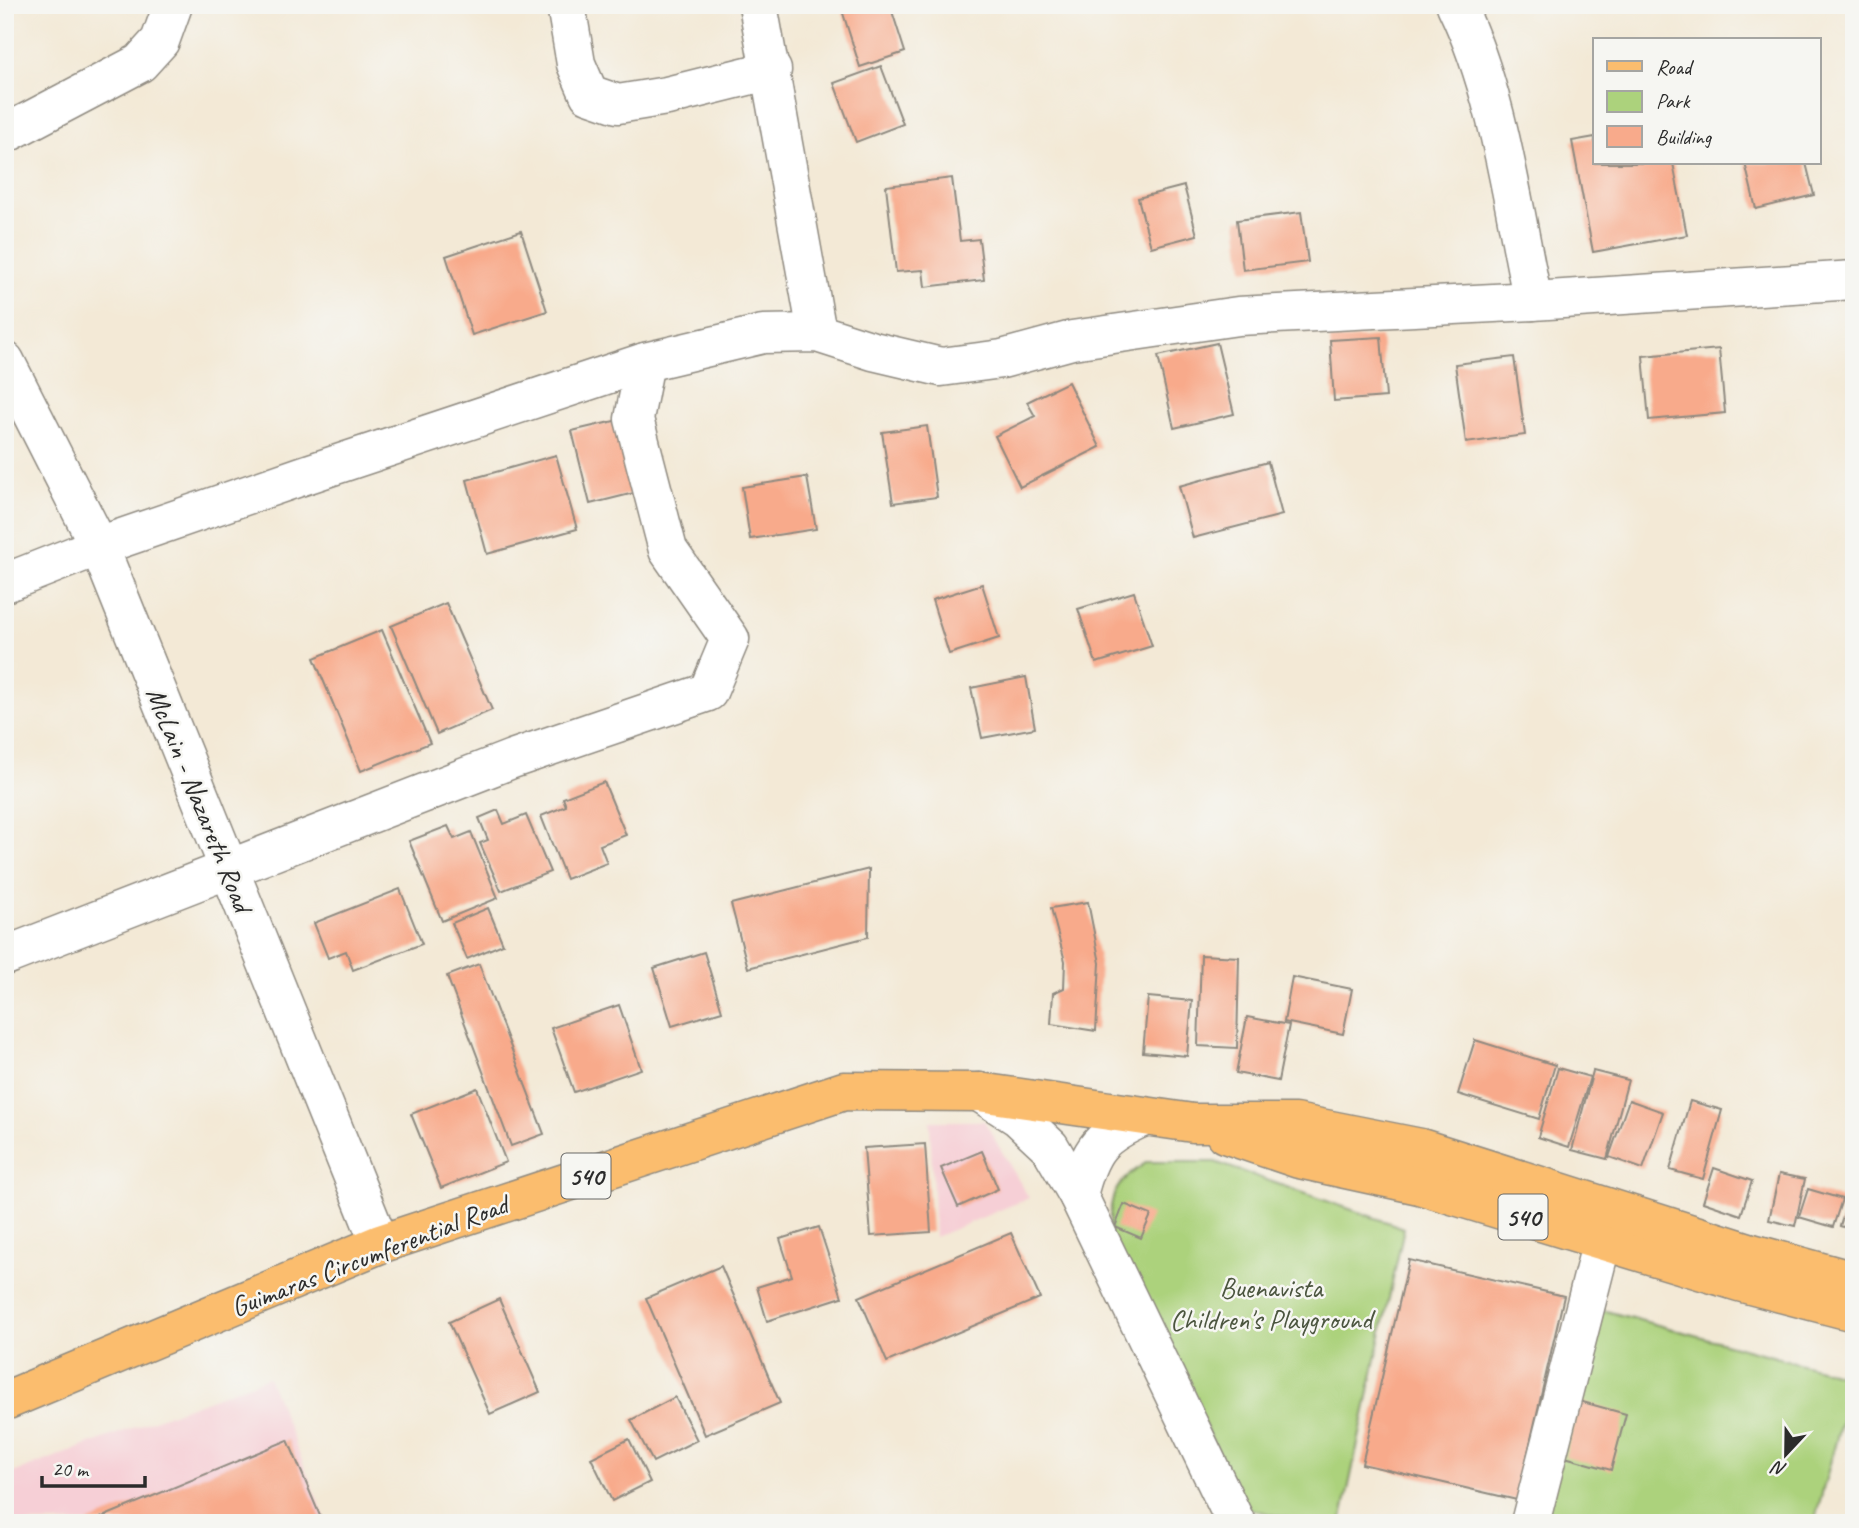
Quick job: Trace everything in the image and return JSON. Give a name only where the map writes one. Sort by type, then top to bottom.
[{"type":"main road","name":"Guimaras Circumferential Road","points":[[5,1401],[380,1244],[844,1091],[979,1092],[1193,1123],[1294,1124],[1421,1148],[1752,1253],[1854,1280]]},
{"type":"main road","name":"Guimaras Circumferential Road","points":[[1193,1123],[1299,1158],[1419,1185],[1602,1241],[1854,1312]]},
{"type":"street","points":[[5,134],[140,62],[160,41],[173,5]]},
{"type":"street","points":[[566,5],[576,64],[589,94],[618,104],[667,96],[772,70]]},
{"type":"street","points":[[758,5],[772,70],[817,333]]},
{"type":"street","points":[[1455,5],[1470,35],[1494,118],[1534,302]]},
{"type":"street","points":[[5,583],[99,546],[645,362],[763,334],[817,333],[873,351],[941,367],[1002,359],[1072,340],[1238,316],[1534,302],[1854,280]]},
{"type":"street","name":"McLain - Nazareth Road","points":[[5,361],[99,546],[380,1244]]},
{"type":"street","points":[[5,956],[512,759],[708,692],[730,639],[668,550],[634,419],[645,362]]},
{"type":"street","points":[[979,1092],[1018,1117],[1050,1147],[1077,1195],[1236,1523]]},
{"type":"street","points":[[1077,1195],[1087,1162],[1111,1132],[1144,1116]]},
{"type":"street","points":[[1530,1523],[1602,1241]]},
{"type":"shaded area","points":[[930,1121],[984,1121],[1029,1198],[935,1237]]},
{"type":"shaded area","points":[[268,1377],[327,1523],[5,1523],[5,1476]]},
{"type":"green space","name":"Buenavista Children's Playground","points":[[1147,1162],[1215,1162],[1404,1228],[1341,1523],[1307,1523],[1246,1508],[1110,1235],[1110,1210],[1115,1192],[1127,1177]]},
{"type":"green space","points":[[1595,1308],[1853,1378],[1814,1523],[1536,1523]]},
{"type":"building","points":[[890,5],[905,52],[860,67],[841,7]]},
{"type":"building","points":[[881,66],[903,124],[856,142],[834,83]]},
{"type":"building","points":[[1593,137],[1593,164],[1673,164],[1687,235],[1593,252],[1572,141]]},
{"type":"building","points":[[1745,164],[1806,164],[1814,195],[1756,209]]},
{"type":"building","points":[[952,178],[960,241],[979,239],[984,280],[925,287],[923,270],[896,272],[886,186]]},
{"type":"building","points":[[1184,186],[1197,235],[1151,247],[1138,198]]},
{"type":"building","points":[[1301,212],[1308,262],[1243,270],[1237,220]]},
{"type":"building","points":[[521,231],[547,311],[472,335],[446,256]]},
{"type":"building","points":[[1381,337],[1386,397],[1334,401],[1330,340]]},
{"type":"building","points":[[1217,343],[1234,414],[1174,428],[1158,356]]},
{"type":"building","points":[[1719,349],[1725,413],[1649,420],[1643,356]]},
{"type":"building","points":[[1514,357],[1525,435],[1466,443],[1455,364]]},
{"type":"building","points":[[1068,382],[1100,447],[1020,487],[995,436],[1035,416],[1027,402]]},
{"type":"building","points":[[623,419],[642,491],[590,504],[572,431]]},
{"type":"building","points":[[927,426],[937,497],[893,503],[882,432]]},
{"type":"building","points":[[556,455],[577,529],[487,554],[467,480]]},
{"type":"building","points":[[1268,462],[1282,515],[1193,538],[1179,486]]},
{"type":"building","points":[[807,477],[816,529],[750,539],[742,487]]},
{"type":"building","points":[[982,584],[999,638],[949,654],[932,600]]},
{"type":"building","points":[[1134,592],[1152,646],[1096,663],[1078,609]]},
{"type":"building","points":[[446,603],[492,710],[437,734],[391,626]]},
{"type":"building","points":[[382,630],[430,743],[361,771],[314,658]]},
{"type":"building","points":[[1026,677],[1035,728],[982,738],[971,688]]},
{"type":"building","points":[[604,782],[626,835],[600,845],[607,863],[566,879],[541,816],[566,806],[563,798]]},
{"type":"building","points":[[498,810],[504,824],[526,815],[550,872],[501,891],[480,843],[488,840],[479,818]]},
{"type":"building","points":[[448,826],[454,839],[471,832],[498,898],[442,921],[409,841]]},
{"type":"building","points":[[869,869],[868,937],[748,968],[731,904]]},
{"type":"building","points":[[400,889],[422,944],[353,970],[346,951],[328,958],[314,923]]},
{"type":"building","points":[[1088,902],[1100,963],[1096,1031],[1051,1024],[1053,993],[1064,988],[1065,961],[1051,908]]},
{"type":"building","points":[[488,908],[503,944],[467,959],[452,923]]},
{"type":"building","points":[[704,952],[722,1011],[672,1026],[654,968]]},
{"type":"building","points":[[1201,955],[1239,957],[1237,1048],[1198,1046]]},
{"type":"building","points":[[479,964],[544,1134],[511,1146],[447,976]]},
{"type":"building","points":[[1292,977],[1352,989],[1343,1034],[1284,1022]]},
{"type":"building","points":[[1148,997],[1192,1001],[1187,1056],[1143,1052]]},
{"type":"building","points":[[619,1005],[641,1069],[574,1092],[551,1028]]},
{"type":"building","points":[[1247,1017],[1289,1025],[1278,1081],[1236,1073]]},
{"type":"building","points":[[1475,1040],[1555,1065],[1539,1119],[1458,1094]]},
{"type":"building","points":[[1558,1068],[1590,1077],[1569,1147],[1538,1137]]},
{"type":"building","points":[[1593,1071],[1628,1080],[1607,1159],[1572,1150]]},
{"type":"building","points":[[477,1088],[506,1162],[441,1188],[411,1114]]},
{"type":"building","points":[[1629,1100],[1663,1112],[1643,1169],[1609,1157]]},
{"type":"building","points":[[1690,1101],[1722,1110],[1703,1179],[1670,1170]]},
{"type":"building","points":[[925,1144],[931,1232],[871,1236],[864,1148]]},
{"type":"building","points":[[982,1151],[998,1189],[958,1207],[941,1168]]},
{"type":"building","points":[[1714,1168],[1752,1181],[1741,1215],[1703,1202]]},
{"type":"building","points":[[1779,1174],[1805,1179],[1795,1226],[1769,1220]]},
{"type":"building","points":[[1854,1185],[1854,1230],[1840,1226]]},
{"type":"building","points":[[1808,1189],[1842,1199],[1833,1227],[1799,1217]]},
{"type":"building","points":[[1124,1204],[1151,1215],[1141,1238],[1115,1227]]},
{"type":"building","points":[[819,1227],[842,1297],[767,1321],[757,1287],[792,1276],[780,1239]]},
{"type":"building","points":[[1011,1233],[1040,1298],[887,1362],[859,1297]]},
{"type":"building","points":[[1409,1260],[1564,1296],[1517,1500],[1362,1464]]},
{"type":"building","points":[[721,1266],[780,1403],[705,1435],[646,1298]]},
{"type":"building","points":[[499,1299],[540,1392],[490,1414],[449,1322]]},
{"type":"building","points":[[675,1397],[697,1440],[653,1462],[631,1420]]},
{"type":"building","points":[[1579,1401],[1626,1414],[1611,1470],[1565,1457]]},
{"type":"building","points":[[629,1439],[650,1482],[612,1501],[591,1458]]},
{"type":"building","points":[[288,1440],[323,1523],[88,1523]]}]
